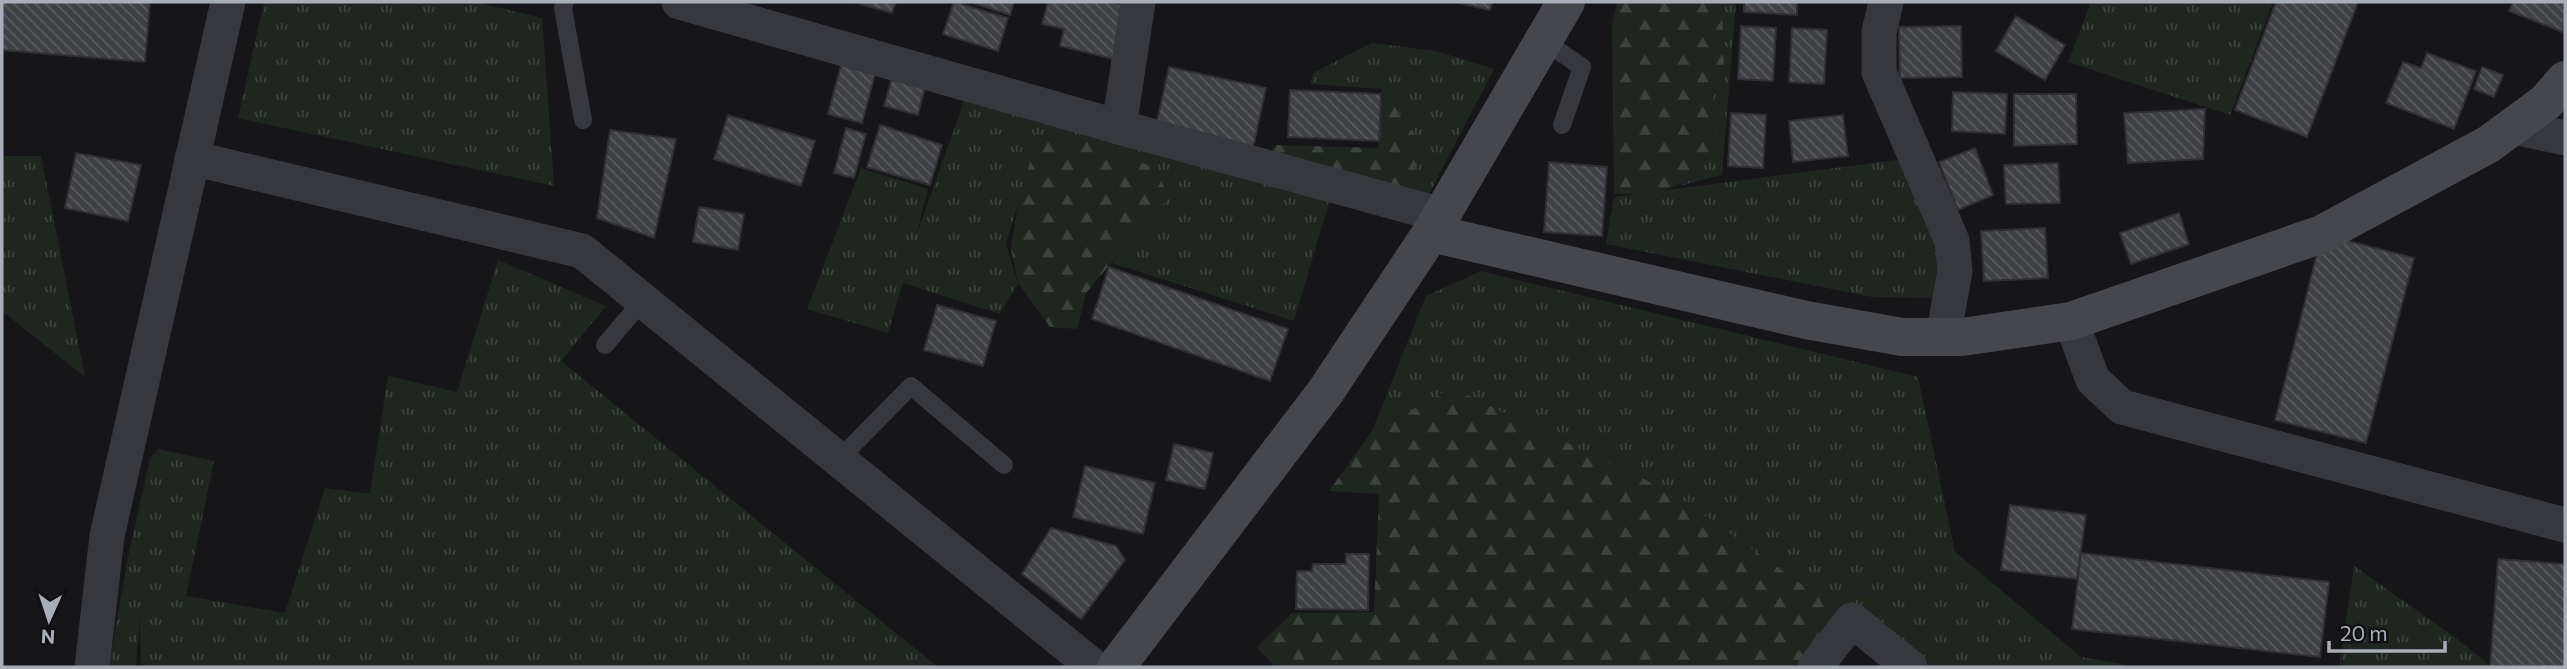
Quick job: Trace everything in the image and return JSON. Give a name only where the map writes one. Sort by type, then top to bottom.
[{"type":"street","points":[[92,667],[107,536],[228,2]]},
{"type":"street","points":[[679,2],[1119,127],[1436,224],[1806,320],[1902,337],[1962,337],[2071,321],[2322,234],[2490,144],[2546,102],[2565,80]]},
{"type":"street","points":[[1119,127],[1138,2]]},
{"type":"street","points":[[1116,667],[1326,391],[1436,224],[1566,2]]},
{"type":"street","points":[[1886,2],[1879,32],[1879,72],[1952,241],[1955,271],[1943,337]]},
{"type":"street","points":[[2513,127],[2565,138]]},
{"type":"street","points":[[192,158],[582,251],[1094,667]]},
{"type":"street","points":[[2071,321],[2093,380],[2122,407],[2565,525]]},
{"type":"street","points":[[1815,667],[1852,620],[1910,667]]},
{"type":"lane","points":[[565,2],[583,120]]},
{"type":"lane","points":[[1544,41],[1582,67],[1562,125]]},
{"type":"lane","points":[[605,345],[643,300]]},
{"type":"lane","points":[[839,459],[911,386],[1004,465]]},
{"type":"green space","points":[[264,2],[475,2],[542,18],[554,186],[238,118]]},
{"type":"green space","points":[[1617,2],[1722,2],[1724,62],[1713,99],[1715,135],[1701,174],[1659,191],[1614,194],[1612,26]]},
{"type":"green space","points":[[1722,2],[1736,2],[1722,175],[1679,186],[1701,174],[1715,135],[1713,99],[1724,62]]},
{"type":"green space","points":[[2086,2],[2273,2],[2230,115],[2068,62],[2090,5]]},
{"type":"green space","points":[[1372,43],[1436,51],[1494,69],[1429,194],[1415,198],[1382,89],[1311,84],[1313,73]]},
{"type":"green space","points":[[970,84],[1053,108],[1055,128],[1070,113],[1330,199],[1294,321],[1112,263],[1142,223],[1021,194],[1006,244],[1018,283],[1000,314],[903,283],[888,333],[807,309],[861,168],[928,189],[916,236]]},
{"type":"green space","points":[[1382,89],[1414,133],[1415,198],[1261,166],[1276,145],[1378,148]]},
{"type":"green space","points":[[1049,134],[1105,144],[1157,170],[1168,197],[1150,225],[1122,250],[1086,293],[1077,329],[1050,327],[1018,283],[1011,249],[1018,202],[1032,156]]},
{"type":"green space","points":[[2,156],[41,156],[85,377],[2,311]]},
{"type":"green space","points":[[1903,159],[1946,259],[1946,280],[1932,298],[1872,297],[1606,244],[1614,197]]},
{"type":"green space","points":[[498,260],[606,306],[561,361],[938,667],[141,667],[140,618],[136,667],[109,667],[127,562],[150,458],[158,449],[214,461],[186,596],[285,613],[325,488],[370,494],[388,376],[457,392]]},
{"type":"green space","points":[[1481,271],[1918,377],[1955,552],[2081,657],[2139,667],[1910,667],[1452,388],[1372,431],[1426,296]]},
{"type":"green space","points":[[1452,388],[1673,493],[1852,620],[1801,667],[1275,667],[1257,647],[1292,613],[1374,612],[1379,494],[1329,491],[1372,431]]},
{"type":"green space","points":[[2354,566],[2456,638],[2492,667],[2339,667]]},
{"type":"building","points":[[2,2],[150,2],[145,62],[2,50]]},
{"type":"building","points":[[854,2],[896,2],[892,13]]},
{"type":"building","points":[[954,2],[1008,18],[998,51],[943,34]]},
{"type":"building","points":[[970,2],[1014,2],[1010,15]]},
{"type":"building","points":[[1048,2],[1110,2],[1131,7],[1118,60],[1060,46],[1064,29],[1042,24]]},
{"type":"building","points":[[1454,2],[1492,2],[1490,10]]},
{"type":"building","points":[[1744,2],[1797,2],[1797,15],[1744,12]]},
{"type":"building","points":[[2276,2],[2358,2],[2307,137],[2235,110]]},
{"type":"building","points":[[2513,2],[2565,2],[2563,32],[2509,11]]},
{"type":"building","points":[[2016,16],[2065,45],[2045,80],[1996,51]]},
{"type":"building","points":[[1741,26],[1776,28],[1773,81],[1738,79]]},
{"type":"building","points":[[1961,26],[1962,77],[1900,78],[1899,27]]},
{"type":"building","points":[[1792,28],[1827,30],[1824,84],[1789,82]]},
{"type":"building","points":[[2427,53],[2476,71],[2454,129],[2386,103],[2403,62],[2421,68]]},
{"type":"building","points":[[841,65],[875,74],[862,123],[828,114]]},
{"type":"building","points":[[1169,67],[1266,88],[1253,148],[1156,126]]},
{"type":"building","points":[[2482,67],[2503,75],[2494,97],[2474,89]]},
{"type":"building","points":[[893,74],[926,83],[918,115],[884,106]]},
{"type":"building","points":[[1290,90],[1381,94],[1379,141],[1288,137]]},
{"type":"building","points":[[1953,92],[2007,94],[2005,134],[1952,131]]},
{"type":"building","points":[[2014,94],[2076,94],[2077,144],[2014,146]]},
{"type":"building","points":[[2205,109],[2203,159],[2128,163],[2124,113]]},
{"type":"building","points":[[1731,113],[1766,115],[1763,168],[1728,166]]},
{"type":"building","points":[[728,115],[815,141],[801,186],[714,159]]},
{"type":"building","points":[[1843,115],[1848,156],[1793,162],[1789,121]]},
{"type":"building","points":[[880,125],[942,145],[930,185],[867,167]]},
{"type":"building","points":[[846,128],[866,134],[854,178],[834,173]]},
{"type":"building","points":[[610,130],[676,139],[654,238],[597,218]]},
{"type":"building","points":[[1975,148],[1993,195],[1958,210],[1939,162]]},
{"type":"building","points":[[76,153],[141,165],[128,221],[65,208]]},
{"type":"building","points":[[1549,162],[1607,167],[1602,236],[1544,232]]},
{"type":"building","points":[[2058,163],[2060,203],[2006,204],[2004,165]]},
{"type":"building","points":[[699,207],[744,214],[738,250],[693,242]]},
{"type":"building","points":[[2179,213],[2189,244],[2131,264],[2120,233]]},
{"type":"building","points":[[2045,228],[2048,278],[1984,281],[1981,231]]},
{"type":"building","points":[[2322,234],[2414,258],[2366,443],[2275,420]]},
{"type":"building","points":[[1109,267],[1288,329],[1270,381],[1092,319]]},
{"type":"building","points":[[937,305],[996,321],[983,366],[924,350]]},
{"type":"building","points":[[1174,444],[1213,453],[1205,489],[1166,480]]},
{"type":"building","points":[[1085,466],[1155,483],[1143,534],[1073,517]]},
{"type":"building","points":[[2010,505],[2086,515],[2077,579],[2001,570]]},
{"type":"building","points":[[1051,528],[1116,546],[1125,560],[1081,619],[1022,574]]},
{"type":"building","points":[[2081,553],[2329,582],[2320,657],[2072,629]]},
{"type":"building","points":[[1346,554],[1369,554],[1368,610],[1296,609],[1297,571],[1312,571],[1313,564],[1346,564]]},
{"type":"building","points":[[2498,559],[2565,564],[2565,667],[2490,667]]}]
